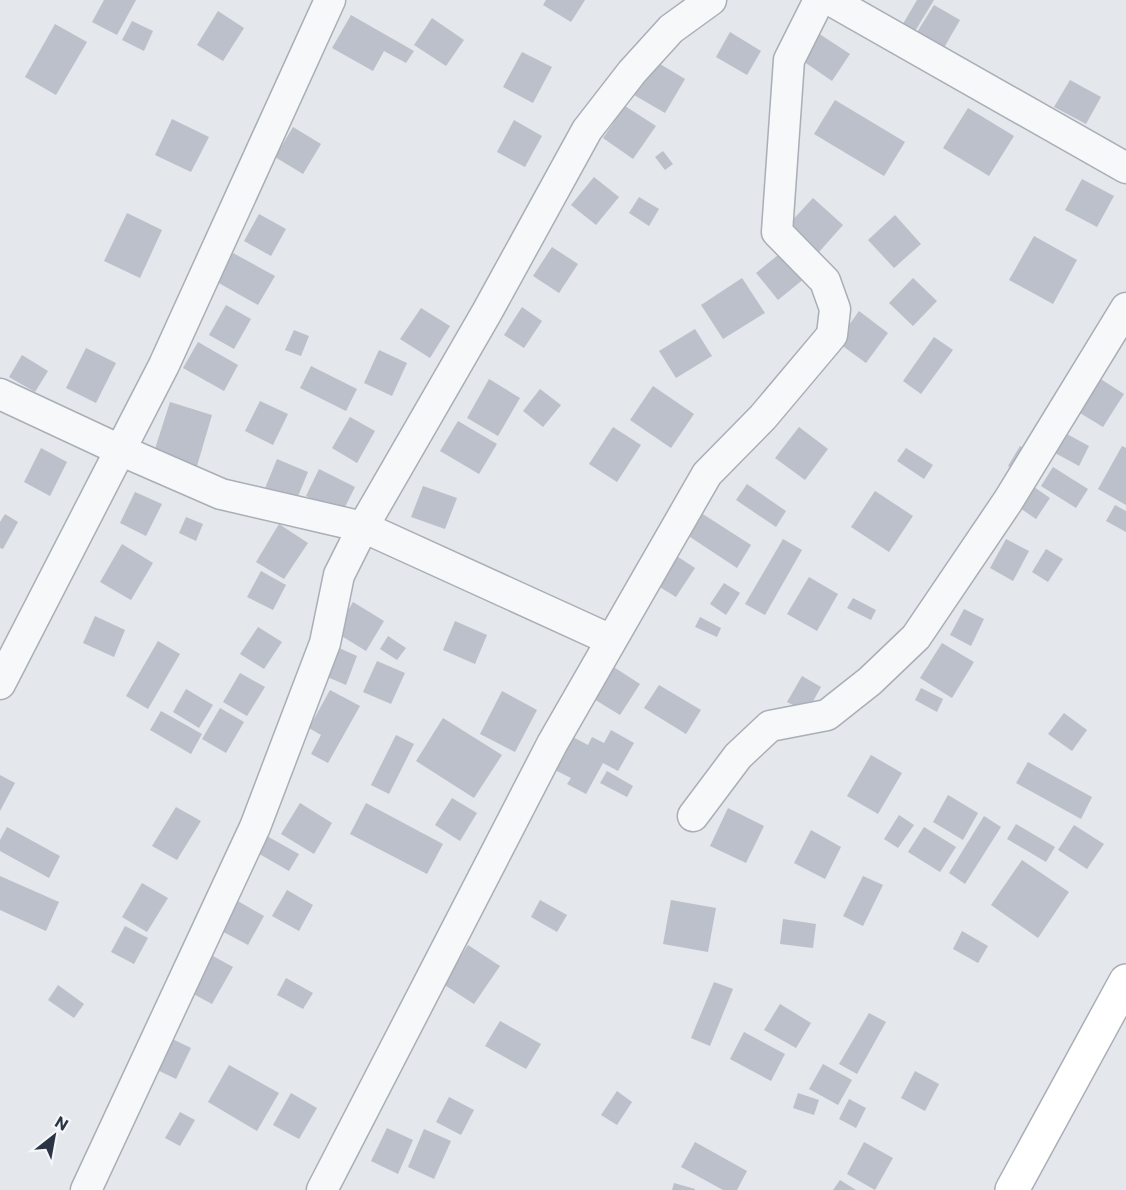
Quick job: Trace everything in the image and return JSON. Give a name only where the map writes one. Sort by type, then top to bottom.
[{"type":"main road","points":[[1012,1190],[1126,981]]},
{"type":"street","points":[[86,1190],[255,827],[325,643],[339,575],[363,527],[487,312],[588,130],[632,72],[671,29],[711,0]]},
{"type":"street","points":[[322,1190],[552,744],[707,474],[763,417],[832,335],[835,309],[825,281],[777,232],[789,60],[819,0]]},
{"type":"street","points":[[830,0],[1126,168]]},
{"type":"street","points":[[0,684],[164,365],[322,3]]},
{"type":"street","points":[[693,816],[738,756],[770,726],[827,715],[870,681],[916,637],[1008,501],[1126,308]]},
{"type":"street","points":[[0,394],[221,494],[363,527],[611,640]]},
{"type":"building","points":[[104,0],[136,0],[117,35],[92,22]]},
{"type":"building","points":[[546,0],[585,0],[571,22],[543,5]]},
{"type":"building","points":[[917,0],[934,0],[912,36],[900,29]]},
{"type":"building","points":[[934,5],[960,20],[941,53],[914,37]]},
{"type":"building","points":[[218,11],[244,28],[223,61],[197,45]]},
{"type":"building","points":[[351,15],[414,51],[406,63],[384,51],[373,71],[332,48]]},
{"type":"building","points":[[432,18],[464,40],[446,66],[414,45]]},
{"type":"building","points":[[132,21],[153,31],[144,51],[122,40]]},
{"type":"building","points":[[55,24],[87,42],[56,95],[25,77]]},
{"type":"building","points":[[730,32],[761,51],[747,75],[716,57]]},
{"type":"building","points":[[818,33],[850,54],[832,81],[800,59]]},
{"type":"building","points":[[522,52],[552,67],[533,103],[503,87]]},
{"type":"building","points":[[655,61],[685,79],[665,113],[634,95]]},
{"type":"building","points":[[1070,80],[1101,97],[1086,124],[1054,107]]},
{"type":"building","points":[[835,100],[905,142],[884,176],[814,134]]},
{"type":"building","points":[[625,106],[656,126],[633,159],[603,138]]},
{"type":"building","points":[[968,108],[1014,136],[989,176],[943,148]]},
{"type":"building","points":[[172,119],[209,137],[191,172],[155,155]]},
{"type":"building","points":[[514,120],[542,136],[525,167],[497,152]]},
{"type":"building","points":[[293,127],[321,144],[303,174],[275,157]]},
{"type":"building","points":[[663,151],[673,164],[665,170],[655,157]]},
{"type":"building","points":[[594,177],[619,197],[596,225],[571,205]]},
{"type":"building","points":[[1082,179],[1114,196],[1097,227],[1065,210]]},
{"type":"building","points":[[639,197],[659,209],[649,226],[629,213]]},
{"type":"building","points":[[813,198],[843,225],[819,252],[788,225]]},
{"type":"building","points":[[127,213],[162,230],[140,278],[104,261]]},
{"type":"building","points":[[259,214],[286,229],[271,256],[244,241]]},
{"type":"building","points":[[895,215],[921,244],[894,268],[868,240]]},
{"type":"building","points":[[1034,236],[1077,260],[1053,304],[1009,280]]},
{"type":"building","points":[[552,247],[578,264],[559,293],[533,276]]},
{"type":"building","points":[[783,251],[805,278],[778,300],[756,273]]},
{"type":"building","points":[[233,253],[275,276],[258,305],[217,282]]},
{"type":"building","points":[[742,278],[765,313],[723,339],[701,305]]},
{"type":"building","points":[[913,278],[937,301],[913,326],[889,303]]},
{"type":"building","points":[[226,305],[251,319],[234,349],[209,335]]},
{"type":"building","points":[[522,307],[542,321],[524,348],[504,335]]},
{"type":"building","points":[[421,308],[450,326],[430,358],[400,339]]},
{"type":"building","points":[[859,311],[888,333],[866,363],[837,342]]},
{"type":"building","points":[[695,329],[712,356],[676,378],[659,351]]},
{"type":"building","points":[[294,330],[309,336],[301,356],[285,350]]},
{"type":"building","points":[[934,337],[953,350],[921,394],[903,381]]},
{"type":"building","points":[[198,342],[238,365],[224,391],[183,368]]},
{"type":"building","points":[[86,348],[116,363],[96,403],[66,388]]},
{"type":"building","points":[[379,350],[407,363],[392,396],[364,383]]},
{"type":"building","points":[[22,355],[48,371],[35,392],[9,377]]},
{"type":"building","points":[[311,366],[357,389],[346,411],[300,388]]},
{"type":"building","points":[[1096,376],[1124,394],[1103,427],[1075,410]]},
{"type":"building","points":[[489,379],[520,398],[498,436],[467,418]]},
{"type":"building","points":[[653,386],[694,414],[671,448],[630,420]]},
{"type":"building","points":[[540,389],[561,405],[543,427],[523,411]]},
{"type":"building","points":[[260,401],[288,414],[273,445],[245,431]]},
{"type":"building","points":[[170,402],[212,415],[197,466],[154,452]]},
{"type":"building","points":[[350,417],[375,431],[357,463],[332,448]]},
{"type":"building","points":[[458,421],[497,444],[479,474],[440,451]]},
{"type":"building","points":[[613,427],[641,445],[617,482],[589,464]]},
{"type":"building","points":[[799,427],[828,449],[805,480],[775,458]]},
{"type":"building","points":[[1065,433],[1089,446],[1079,466],[1055,453]]},
{"type":"building","points":[[1020,446],[1032,454],[1020,473],[1008,466]]},
{"type":"building","points":[[1122,446],[1126,448],[1126,505],[1098,489]]},
{"type":"building","points":[[41,448],[67,462],[50,496],[24,482]]},
{"type":"building","points":[[906,448],[933,465],[924,479],[897,461]]},
{"type":"building","points":[[277,459],[308,472],[294,506],[263,493]]},
{"type":"building","points":[[1053,467],[1088,489],[1076,508],[1041,486]]},
{"type":"building","points":[[319,469],[355,487],[341,515],[306,496]]},
{"type":"building","points":[[747,484],[786,511],[776,527],[736,500]]},
{"type":"building","points":[[1031,485],[1050,498],[1036,519],[1017,506]]},
{"type":"building","points":[[423,486],[457,498],[445,529],[411,517]]},
{"type":"building","points":[[875,491],[913,516],[889,552],[851,527]]},
{"type":"building","points":[[135,492],[162,504],[146,536],[120,523]]},
{"type":"building","points":[[1115,505],[1126,511],[1126,532],[1106,521]]},
{"type":"building","points":[[695,509],[751,545],[737,568],[681,531]]},
{"type":"building","points":[[5,514],[18,522],[3,549],[0,548],[0,522]]},
{"type":"building","points":[[186,517],[203,524],[196,541],[179,533]]},
{"type":"building","points":[[279,524],[308,543],[284,579],[256,562]]},
{"type":"building","points":[[783,539],[802,550],[765,615],[745,604]]},
{"type":"building","points":[[1006,539],[1029,551],[1013,581],[990,568]]},
{"type":"building","points":[[122,544],[153,563],[131,600],[100,582]]},
{"type":"building","points":[[1046,549],[1063,559],[1048,582],[1032,572]]},
{"type":"building","points":[[669,551],[695,568],[676,597],[650,581]]},
{"type":"building","points":[[261,571],[286,585],[273,610],[247,597]]},
{"type":"building","points":[[809,577],[838,594],[817,631],[787,614]]},
{"type":"building","points":[[724,583],[740,593],[726,615],[710,604]]},
{"type":"building","points":[[853,598],[876,610],[871,620],[847,608]]},
{"type":"building","points":[[353,602],[384,621],[366,651],[335,632]]},
{"type":"building","points":[[964,609],[984,619],[971,646],[950,635]]},
{"type":"building","points":[[95,616],[125,630],[114,657],[83,643]]},
{"type":"building","points":[[700,617],[721,628],[717,637],[695,627]]},
{"type":"building","points":[[455,621],[487,635],[475,664],[443,650]]},
{"type":"building","points":[[258,627],[282,642],[264,669],[240,654]]},
{"type":"building","points":[[388,636],[406,648],[397,660],[380,649]]},
{"type":"building","points":[[158,641],[180,654],[148,709],[126,696]]},
{"type":"building","points":[[942,643],[974,662],[952,698],[920,678]]},
{"type":"building","points":[[337,647],[357,656],[346,685],[325,676]]},
{"type":"building","points":[[377,661],[405,673],[391,704],[363,692]]},
{"type":"building","points":[[609,664],[640,684],[620,715],[589,696]]},
{"type":"building","points":[[240,673],[265,687],[247,716],[223,702]]},
{"type":"building","points":[[802,676],[821,687],[807,712],[787,702]]},
{"type":"building","points":[[659,685],[701,710],[686,734],[644,708]]},
{"type":"building","points":[[921,688],[943,699],[937,712],[915,700]]},
{"type":"building","points":[[186,689],[213,705],[199,728],[173,712]]},
{"type":"building","points":[[330,690],[360,706],[328,763],[311,754],[321,735],[309,728]]},
{"type":"building","points":[[502,691],[537,710],[515,752],[480,734]]},
{"type":"building","points":[[220,708],[244,722],[226,753],[202,739]]},
{"type":"building","points":[[161,711],[202,734],[191,754],[150,730]]},
{"type":"building","points":[[1064,713],[1087,730],[1072,751],[1048,734]]},
{"type":"building","points":[[443,718],[502,755],[474,798],[416,761]]},
{"type":"building","points":[[611,730],[634,743],[618,771],[603,763],[586,794],[567,784],[571,778],[553,769],[571,736],[588,745],[592,737],[604,743]]},
{"type":"building","points":[[396,735],[414,744],[389,794],[371,785]]},
{"type":"building","points":[[871,755],[902,773],[878,814],[847,796]]},
{"type":"building","points":[[1028,762],[1092,797],[1081,819],[1016,783]]},
{"type":"building","points":[[607,771],[633,786],[627,797],[600,783]]},
{"type":"building","points":[[0,775],[15,783],[0,811]]},
{"type":"building","points":[[948,795],[978,813],[963,840],[933,822]]},
{"type":"building","points":[[452,798],[477,813],[460,841],[435,825]]},
{"type":"building","points":[[300,803],[332,823],[314,854],[281,834]]},
{"type":"building","points":[[366,803],[443,844],[427,874],[350,834]]},
{"type":"building","points":[[176,807],[201,821],[177,860],[152,846]]},
{"type":"building","points":[[728,808],[764,826],[746,863],[710,846]]},
{"type":"building","points":[[899,815],[914,825],[898,848],[884,839]]},
{"type":"building","points":[[984,816],[1001,827],[965,884],[949,873]]},
{"type":"building","points":[[1016,824],[1055,847],[1046,862],[1007,839]]},
{"type":"building","points":[[1074,825],[1104,844],[1087,869],[1058,850]]},
{"type":"building","points":[[7,827],[60,856],[49,878],[0,851],[0,840]]},
{"type":"building","points":[[924,827],[956,847],[940,872],[908,852]]},
{"type":"building","points":[[811,830],[841,847],[825,879],[794,863]]},
{"type":"building","points":[[265,835],[299,854],[289,871],[256,852]]},
{"type":"building","points":[[1022,860],[1069,892],[1038,938],[991,905]]},
{"type":"building","points":[[0,876],[59,902],[46,931],[0,910]]},
{"type":"building","points":[[863,876],[883,885],[863,926],[843,916]]},
{"type":"building","points":[[142,883],[168,898],[147,932],[122,917]]},
{"type":"building","points":[[287,890],[313,905],[299,931],[272,916]]},
{"type":"building","points":[[231,897],[264,916],[248,945],[214,927]]},
{"type":"building","points":[[540,900],[567,915],[557,932],[531,917]]},
{"type":"building","points":[[671,900],[716,908],[708,952],[663,944]]},
{"type":"building","points":[[783,919],[816,924],[813,948],[780,944]]},
{"type":"building","points":[[125,926],[148,938],[134,964],[111,952]]},
{"type":"building","points":[[962,931],[988,946],[978,963],[953,949]]},
{"type":"building","points":[[193,945],[233,967],[212,1004],[173,983]]},
{"type":"building","points":[[468,945],[500,966],[474,1004],[443,984]]},
{"type":"building","points":[[286,978],[313,993],[303,1009],[277,995]]},
{"type":"building","points":[[714,982],[733,989],[710,1046],[691,1038]]},
{"type":"building","points":[[58,985],[84,1004],[74,1018],[48,1000]]},
{"type":"building","points":[[780,1004],[811,1023],[796,1048],[764,1030]]},
{"type":"building","points":[[869,1013],[886,1022],[857,1074],[839,1064]]},
{"type":"building","points":[[500,1021],[541,1044],[526,1069],[485,1046]]},
{"type":"building","points":[[744,1032],[785,1054],[771,1081],[730,1059]]},
{"type":"building","points":[[162,1034],[191,1048],[176,1079],[147,1065]]},
{"type":"building","points":[[823,1064],[852,1080],[838,1105],[809,1089]]},
{"type":"building","points":[[229,1065],[279,1093],[257,1131],[208,1102]]},
{"type":"building","points":[[915,1071],[939,1084],[925,1111],[901,1098]]},
{"type":"building","points":[[617,1091],[632,1102],[617,1125],[601,1115]]},
{"type":"building","points":[[291,1093],[317,1108],[299,1139],[273,1125]]},
{"type":"building","points":[[798,1093],[819,1100],[814,1115],[793,1108]]},
{"type":"building","points":[[449,1097],[474,1110],[461,1135],[436,1122]]},
{"type":"building","points":[[849,1099],[866,1108],[856,1128],[839,1119]]},
{"type":"building","points":[[180,1112],[195,1120],[180,1146],[165,1138]]},
{"type":"building","points":[[387,1128],[413,1140],[398,1174],[371,1161]]},
{"type":"building","points":[[424,1129],[451,1141],[434,1179],[408,1167]]},
{"type":"building","points":[[695,1142],[747,1171],[737,1190],[723,1190],[681,1167]]},
{"type":"building","points":[[864,1142],[893,1158],[875,1190],[847,1174]]},
{"type":"building","points":[[840,1180],[856,1190],[833,1190]]},
{"type":"building","points":[[674,1183],[695,1189],[695,1190],[672,1190]]}]
